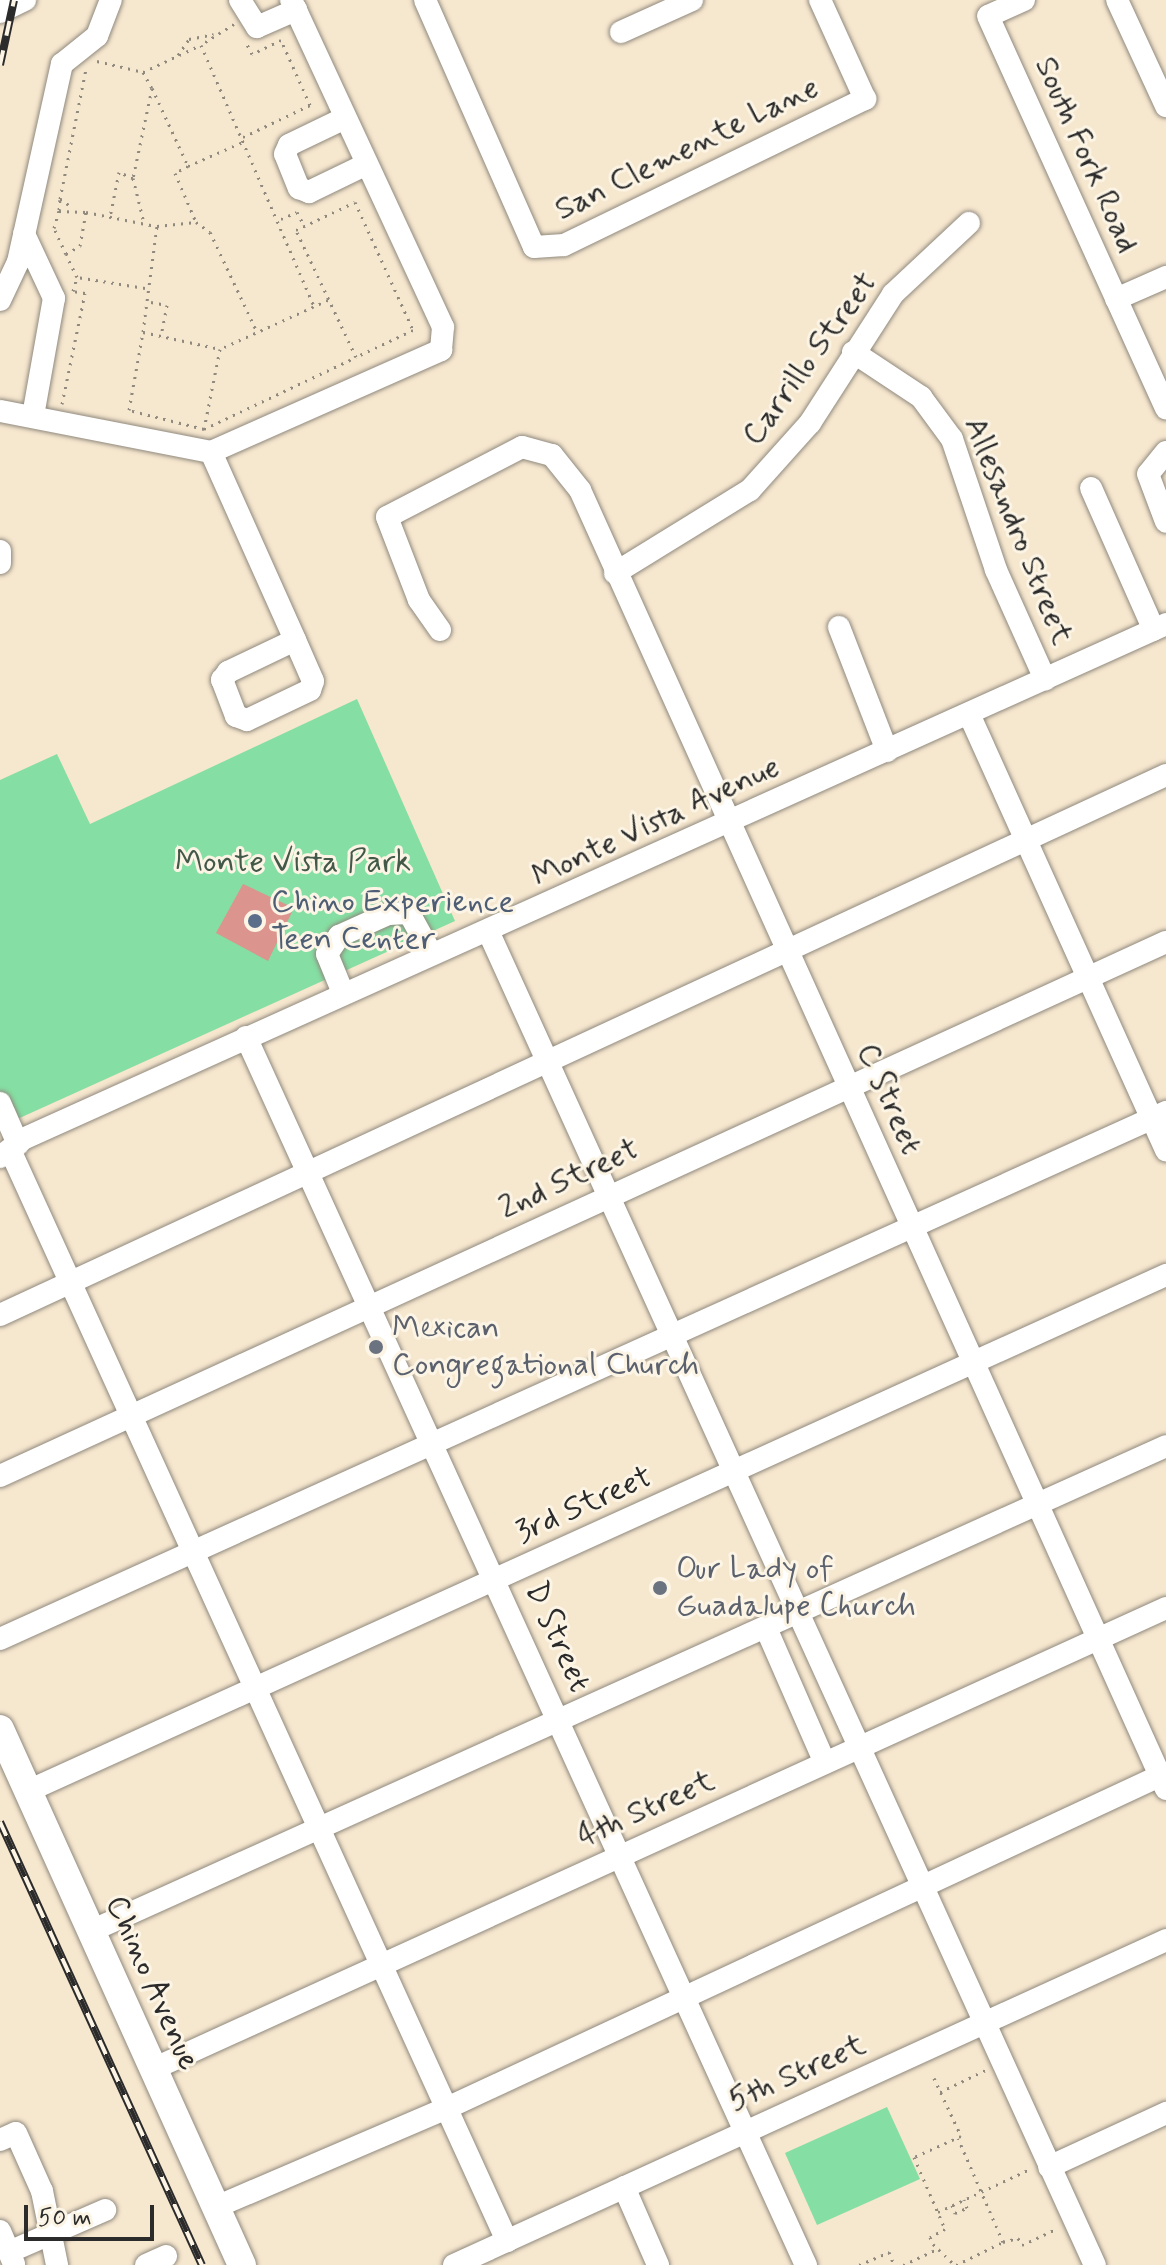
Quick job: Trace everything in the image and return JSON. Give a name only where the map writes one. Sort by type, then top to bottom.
[{"type":"main road","name":"Chino Avenue","points":[[0,1729],[242,2265]]},
{"type":"street","points":[[0,12],[25,0]]},
{"type":"street","points":[[0,300],[24,234],[62,64],[97,36],[111,0]]},
{"type":"street","points":[[0,411],[211,452],[441,350],[443,327],[293,5],[257,27],[240,0]]},
{"type":"street","name":"San Clemente Lane","points":[[425,0],[534,247],[564,245],[865,99],[820,0]]},
{"type":"street","points":[[621,32],[692,0]]},
{"type":"street","name":"South Fork Road","points":[[1024,0],[988,16],[1166,409]]},
{"type":"street","points":[[1117,0],[1159,73],[1166,106]]},
{"type":"street","points":[[345,118],[289,145],[285,154],[299,188],[309,192],[367,164]]},
{"type":"street","name":"Carrillo Street","points":[[615,573],[750,490],[810,423],[893,294],[969,223]]},
{"type":"street","points":[[24,234],[54,298],[33,416]]},
{"type":"street","points":[[1116,299],[1166,277]]},
{"type":"street","name":"Allesandro Street","points":[[853,352],[921,397],[952,439],[996,570],[1045,679]]},
{"type":"street","name":"C Street","points":[[440,630],[419,600],[387,517],[508,454],[538,447],[580,490],[911,1228],[1164,1779]]},
{"type":"street","points":[[211,452],[295,640]]},
{"type":"street","points":[[1166,452],[1148,474],[1166,522]]},
{"type":"street","points":[[1091,488],[1160,627]]},
{"type":"street","points":[[0,551],[0,563]]},
{"type":"street","points":[[839,627],[887,751]]},
{"type":"street","name":"Monte Vista Avenue","points":[[10,1151],[246,1037],[431,953],[489,933],[1160,627]]},
{"type":"street","points":[[969,714],[1089,977],[1159,1115],[1166,1151]]},
{"type":"street","points":[[0,1315],[547,1056],[1166,775]]},
{"type":"street","points":[[343,993],[327,954],[330,943],[351,930],[409,913],[431,953]]},
{"type":"street","points":[[489,933],[985,2022],[1042,2167],[1095,2265]]},
{"type":"street","name":"2nd Street","points":[[0,1476],[1166,942]]},
{"type":"street","name":"D Street","points":[[246,1037],[433,1440],[806,2265]]},
{"type":"street","points":[[0,1103],[10,1151],[507,2241]]},
{"type":"street","points":[[0,1639],[195,1554],[433,1440],[671,1337],[1159,1115]]},
{"type":"street","name":"3rd Street","points":[[28,1791],[1166,1275]]},
{"type":"street","points":[[91,1931],[321,1832],[558,1718],[798,1614],[1166,1446]]},
{"type":"street","name":"4th Street","points":[[153,2069],[1166,1608]]},
{"type":"street","points":[[766,1628],[825,1763]]},
{"type":"street","points":[[216,2207],[447,2108],[683,1996],[1164,1779]]},
{"type":"street","name":"5th Street","points":[[454,2265],[1166,1940]]},
{"type":"street","points":[[1042,2167],[1166,2113]]},
{"type":"street","points":[[0,2140],[16,2133],[42,2191],[46,2237],[57,2265]]},
{"type":"street","points":[[624,2187],[658,2265]]},
{"type":"street","points":[[8,2250],[46,2237],[105,2210]]},
{"type":"path","points":[[59,421],[85,293],[73,291],[77,277],[54,228],[87,59],[143,72],[201,45],[237,22],[252,54],[281,40],[310,105],[175,173],[196,222],[210,232],[257,332]]},
{"type":"path","points":[[176,57],[189,39],[218,33]]},
{"type":"path","points":[[201,45],[281,219]]},
{"type":"path","points":[[143,72],[188,166]]},
{"type":"path","points":[[144,224],[133,178],[152,88]]},
{"type":"path","points":[[110,217],[119,172],[133,178]]},
{"type":"path","points":[[60,199],[86,212],[144,224],[157,226],[196,222]]},
{"type":"path","points":[[157,226],[145,288],[150,302],[129,410],[204,429],[356,357],[413,330],[355,202],[296,230],[356,357]]},
{"type":"path","points":[[59,211],[72,207]]},
{"type":"path","points":[[66,254],[80,246],[86,212]]},
{"type":"path","points":[[304,226],[297,212],[274,222],[314,306]]},
{"type":"path","points":[[77,277],[145,288]]},
{"type":"path","points":[[143,332],[220,349],[329,299]]},
{"type":"path","points":[[150,302],[167,305],[161,336]]},
{"type":"path","points":[[204,429],[220,349]]},
{"type":"path","points":[[940,2092],[990,2069]]},
{"type":"path","points":[[934,2078],[1003,2242]]},
{"type":"path","points":[[958,2138],[914,2157],[945,2229],[930,2237],[955,2265],[1003,2242],[1018,2238],[1022,2245],[1062,2227]]},
{"type":"path","points":[[938,2212],[1042,2167]]},
{"type":"path","points":[[952,2205],[955,2213],[967,2208],[964,2200]]},
{"type":"path","points":[[903,2265],[939,2248]]},
{"type":"path","points":[[859,2265],[889,2252],[894,2265]]},
{"type":"green space","name":"Monte Vista Park","points":[[357,699],[455,921],[13,1121],[0,1093],[0,780],[57,754],[90,824]]},
{"type":"green space","points":[[887,2107],[920,2179],[817,2225],[785,2153]]},
{"type":"building","name":"Chino Experience Teen Center","points":[[243,884],[294,908],[268,961],[216,933]]},
{"type":"railway","points":[[0,65],[14,0]]},
{"type":"railway","points":[[0,1822],[202,2265]]},
{"type":"place","name":"Chino Experience Teen Center","points":[[255,921]]},
{"type":"place","name":"Mexican Congregational Church","points":[[376,1347]]},
{"type":"place","name":"Our Lady of Guadalupe Church","points":[[660,1588]]}]
